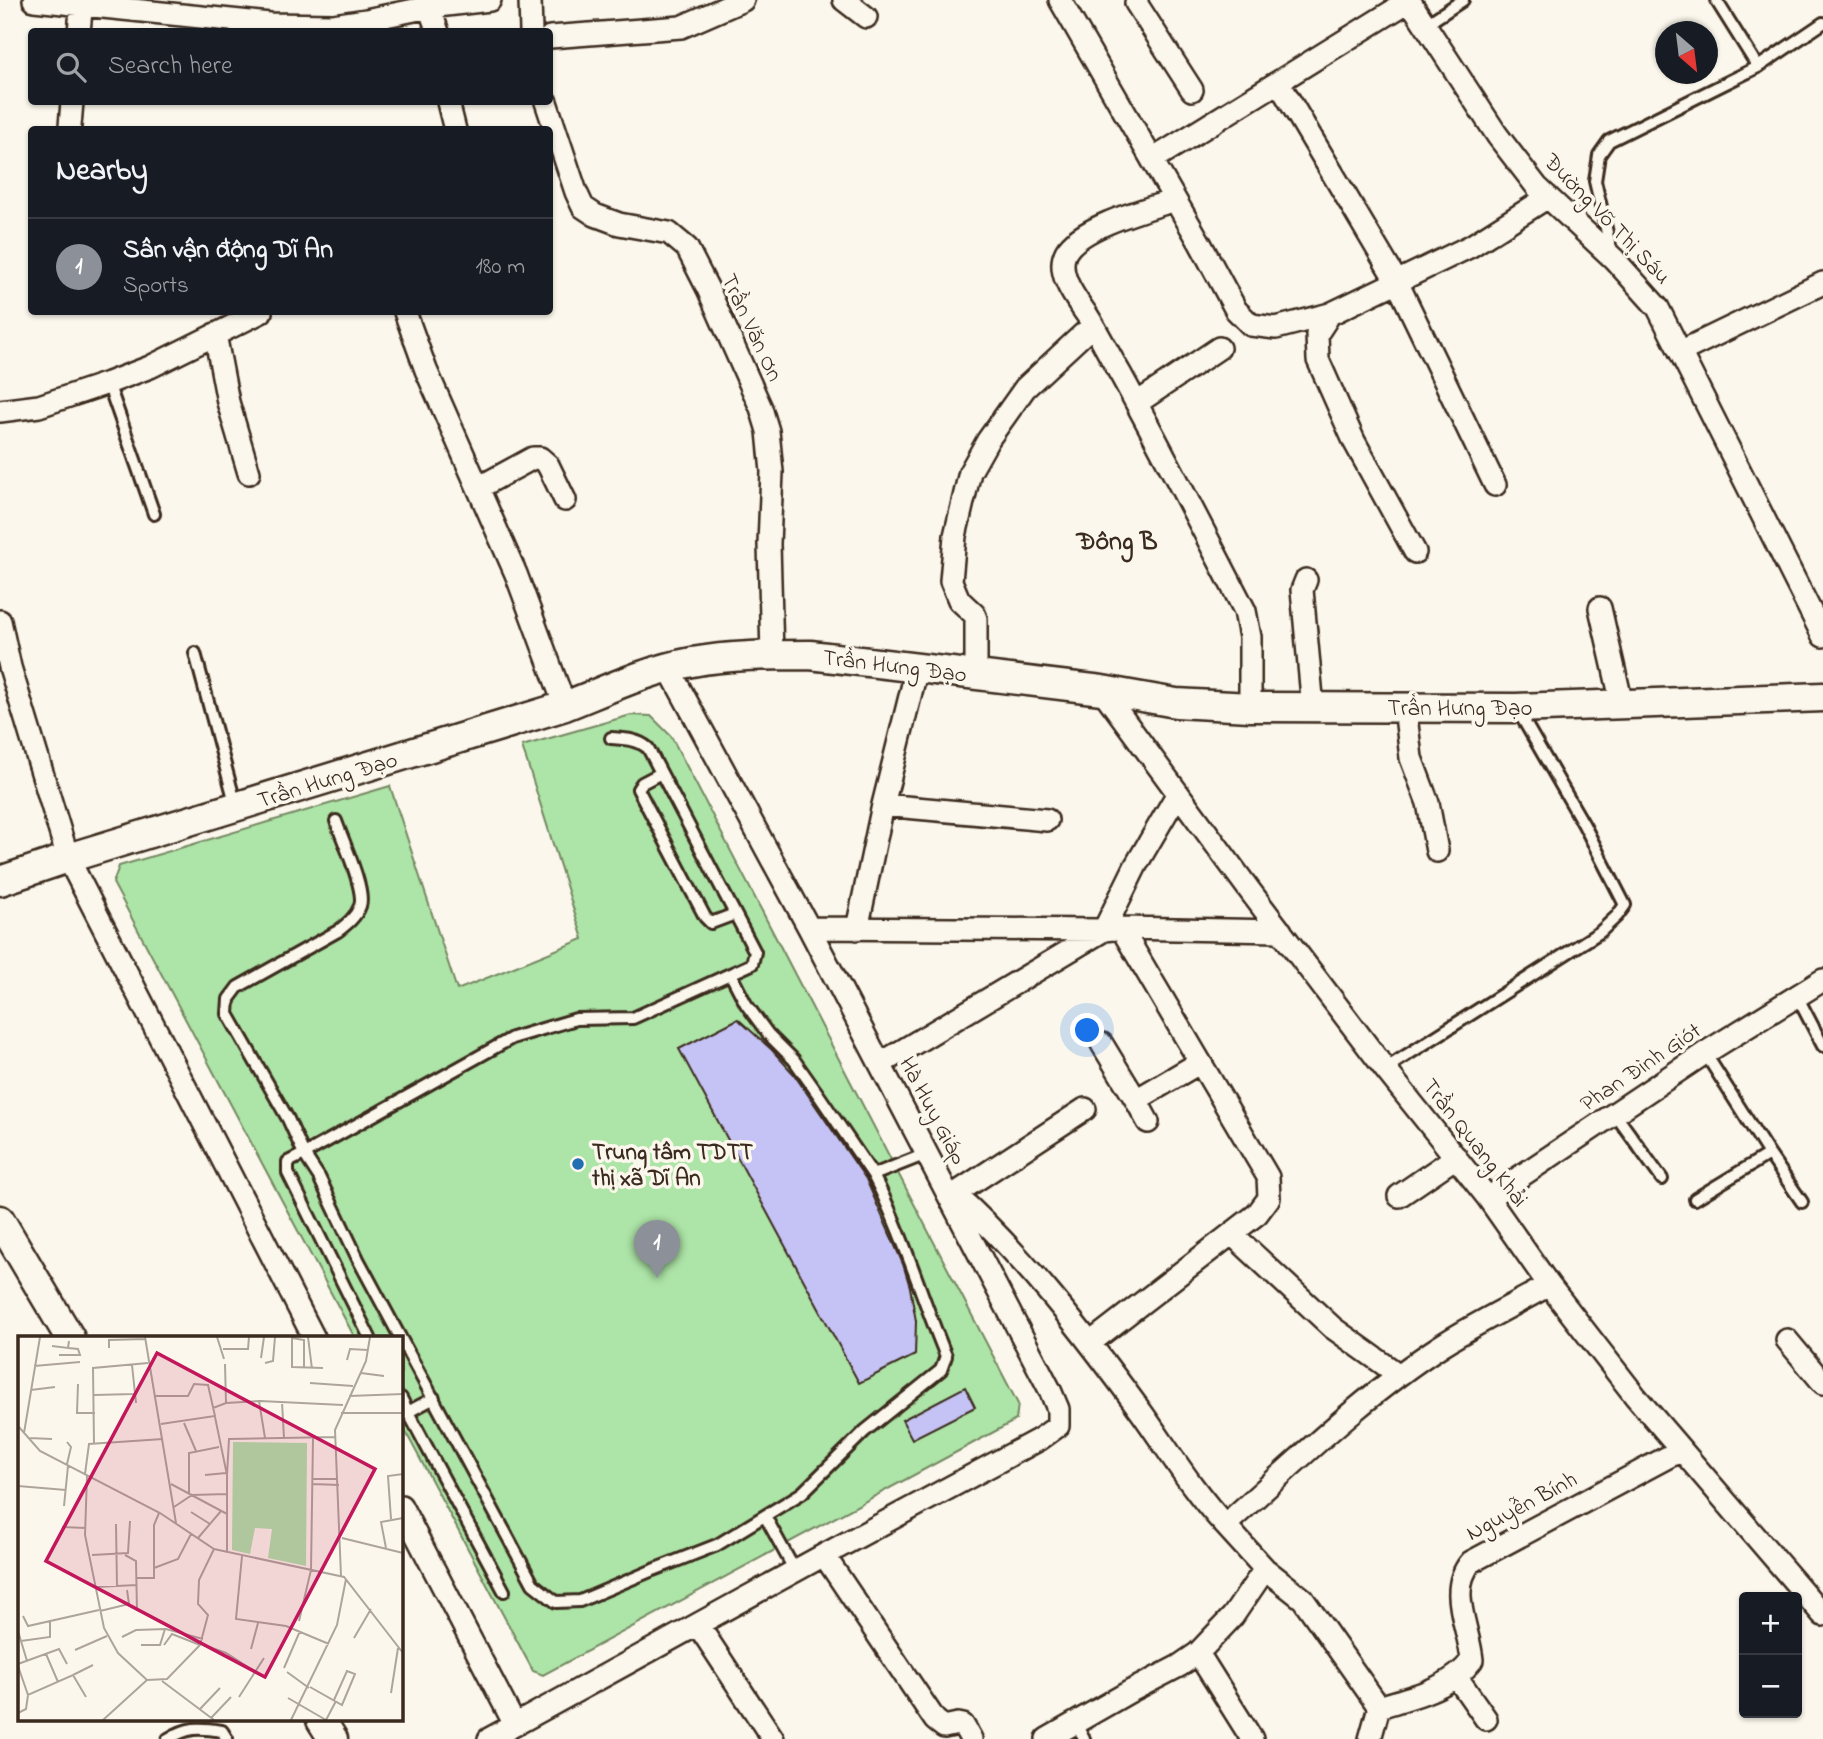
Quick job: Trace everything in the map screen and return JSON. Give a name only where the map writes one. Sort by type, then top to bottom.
[{"type":"main road","name":"Trần Hưng Đạo","points":[[0,881],[565,706],[692,662],[772,655],[810,655],[1102,690],[1176,702],[1250,707],[1516,708],[1823,696]]},
{"type":"main road","points":[[0,1220],[69,1336]]},
{"type":"main road","points":[[322,1722],[333,1739]]},
{"type":"street","points":[[34,0],[270,24],[333,25],[429,7],[490,0]]},
{"type":"street","points":[[530,0],[531,28]]},
{"type":"street","points":[[553,37],[681,27],[744,0]]},
{"type":"street","points":[[844,0],[866,17]]},
{"type":"street","points":[[1060,0],[1236,310],[1251,325],[1276,328],[1331,314],[1471,246],[1548,197]]},
{"type":"street","points":[[1137,0],[1136,3],[1192,90]]},
{"type":"street","points":[[1152,160],[1409,0]]},
{"type":"street","name":"Đường Võ Thị Sáu","points":[[1409,0],[1497,135],[1537,187],[1614,259],[1658,308],[1823,636]]},
{"type":"street","points":[[79,28],[82,3]]},
{"type":"street","points":[[429,7],[437,28]]},
{"type":"street","points":[[1279,83],[1397,282],[1495,485]]},
{"type":"street","points":[[70,126],[72,105]]},
{"type":"street","points":[[449,105],[454,126]]},
{"type":"street","name":"Trần Văn Ơn","points":[[547,105],[583,207],[619,225],[668,233],[687,248],[761,408],[768,430],[772,472],[769,544],[772,655]]},
{"type":"street","points":[[1175,200],[1107,223],[1089,233],[1066,252],[1063,264],[1071,291],[1137,403],[1245,611],[1250,637],[1250,707]]},
{"type":"street","points":[[1681,352],[1823,283]]},
{"type":"street","points":[[1331,314],[1317,334],[1318,360],[1354,441],[1415,552]]},
{"type":"street","points":[[0,411],[39,407],[150,367],[222,325],[252,315]]},
{"type":"street","points":[[406,315],[426,370],[516,574],[565,706]]},
{"type":"street","points":[[222,325],[228,402],[249,473]]},
{"type":"street","points":[[976,675],[976,619],[959,600],[951,581],[955,536],[970,472],[988,440],[1025,388],[1093,325]]},
{"type":"street","points":[[1137,403],[1219,348]]},
{"type":"street","points":[[478,488],[533,458],[540,458],[548,465],[565,500]]},
{"type":"street","points":[[1306,580],[1302,590],[1313,708]]},
{"type":"street","points":[[1600,608],[1622,704]]},
{"type":"street","points":[[0,621],[10,667],[68,858],[313,1336]]},
{"type":"street","points":[[857,929],[883,805],[917,668]]},
{"type":"street","name":"Hà Huy Giáp","points":[[669,669],[809,928],[926,1154],[948,1189],[1031,1272],[1090,1343],[1200,1495],[1225,1525]]},
{"type":"street","name":"Trần Quang Khải","points":[[1102,690],[1385,1069],[1488,1198],[1549,1285],[1636,1397],[1823,1615]]},
{"type":"street","points":[[1405,707],[1411,758],[1428,803],[1437,851]]},
{"type":"street","points":[[880,1064],[1112,929],[1136,865],[1178,793]]},
{"type":"street","points":[[883,805],[1047,820]]},
{"type":"street","points":[[809,928],[1281,931]]},
{"type":"street","points":[[1090,1343],[1257,1214],[1269,1198],[1268,1177],[1199,1063],[1112,929]]},
{"type":"street","name":"Phan Đình Giót","points":[[1488,1198],[1706,1053],[1823,980]]},
{"type":"street","points":[[1102,1044],[1148,1122]]},
{"type":"street","points":[[1136,1100],[1199,1063]]},
{"type":"street","points":[[489,1739],[1040,1439],[1058,1426],[1058,1409],[1050,1390],[948,1189],[1085,1109]]},
{"type":"street","points":[[1399,1196],[1456,1157]]},
{"type":"street","points":[[1232,1234],[1334,1328],[1399,1375]]},
{"type":"street","points":[[1379,1707],[1303,1599],[1265,1569],[1225,1525],[1348,1416],[1399,1375],[1444,1344],[1549,1285]]},
{"type":"street","points":[[1787,1340],[1823,1384]]},
{"type":"street","name":"Nguyễn Bính","points":[[1455,1676],[1472,1660],[1469,1633],[1459,1596],[1462,1573],[1471,1562],[1681,1450]]},
{"type":"street","points":[[402,1508],[515,1725]]},
{"type":"street","points":[[824,1555],[935,1720],[944,1727],[958,1724],[963,1726],[971,1739]]},
{"type":"street","points":[[1047,1739],[1079,1731],[1198,1653],[1233,1616],[1265,1569]]},
{"type":"street","points":[[698,1625],[773,1739]]},
{"type":"street","points":[[1198,1653],[1251,1739]]},
{"type":"street","points":[[1379,1707],[1426,1692],[1455,1676],[1486,1720]]},
{"type":"street","points":[[1370,1739],[1379,1707]]},
{"type":"lane","points":[[1425,25],[1464,0]]},
{"type":"lane","points":[[1716,0],[1758,67]]},
{"type":"lane","points":[[1614,259],[1603,225],[1595,181],[1599,155],[1609,141],[1758,67],[1823,24]]},
{"type":"lane","points":[[108,383],[154,514]]},
{"type":"lane","points":[[195,653],[236,807]]},
{"type":"lane","points":[[1385,1069],[1600,932],[1625,905],[1584,825],[1516,708]]},
{"type":"lane","points":[[369,1336],[288,1173],[288,1162],[512,1038],[576,1019],[634,1018],[731,975],[752,964],[755,958],[755,952],[648,748],[641,743],[611,738]]},
{"type":"lane","points":[[661,773],[642,783],[638,789],[705,917],[715,923],[735,914]]},
{"type":"lane","points":[[336,821],[360,890],[361,904],[352,919],[338,930],[238,987],[229,999],[229,1014],[319,1177],[358,1259],[400,1336]]},
{"type":"lane","points":[[402,1339],[533,1584],[556,1602],[580,1601],[717,1545],[802,1493],[865,1431],[941,1370],[946,1356],[893,1214],[873,1175],[794,1060],[768,1034],[746,1004],[731,975]]},
{"type":"lane","points":[[1797,996],[1823,1046]]},
{"type":"lane","points":[[1706,1053],[1801,1202]]},
{"type":"lane","points":[[1615,1114],[1661,1179]]},
{"type":"lane","points":[[873,1175],[926,1154]]},
{"type":"lane","points":[[1695,1199],[1769,1154]]},
{"type":"lane","points":[[434,1398],[404,1414],[504,1591]]},
{"type":"lane","points":[[765,1516],[795,1571]]},
{"type":"lane","points":[[168,1739],[184,1730],[202,1728],[222,1731],[227,1739]]},
{"type":"green space","name":"Trung tâm TDTT thị xã Dĩ An","points":[[631,715],[651,716],[671,736],[1018,1404],[1016,1420],[543,1675],[533,1671],[402,1425],[402,1336],[354,1336],[113,883],[119,866],[390,786],[457,990],[583,939],[522,746]]},
{"type":"building","points":[[738,1019],[793,1073],[866,1179],[903,1264],[916,1321],[915,1355],[859,1383],[679,1049]]},
{"type":"building","points":[[965,1387],[975,1407],[912,1439],[902,1420]]},
{"type":"place","name":"Trung tâm TDTT thị xã Dĩ An","points":[[578,1164]]},
{"type":"place","name":"Sân vận động Dĩ An","points":[[657,1278]]},
{"type":"district","name":"Đông B","points":[[1117,540]]}]
